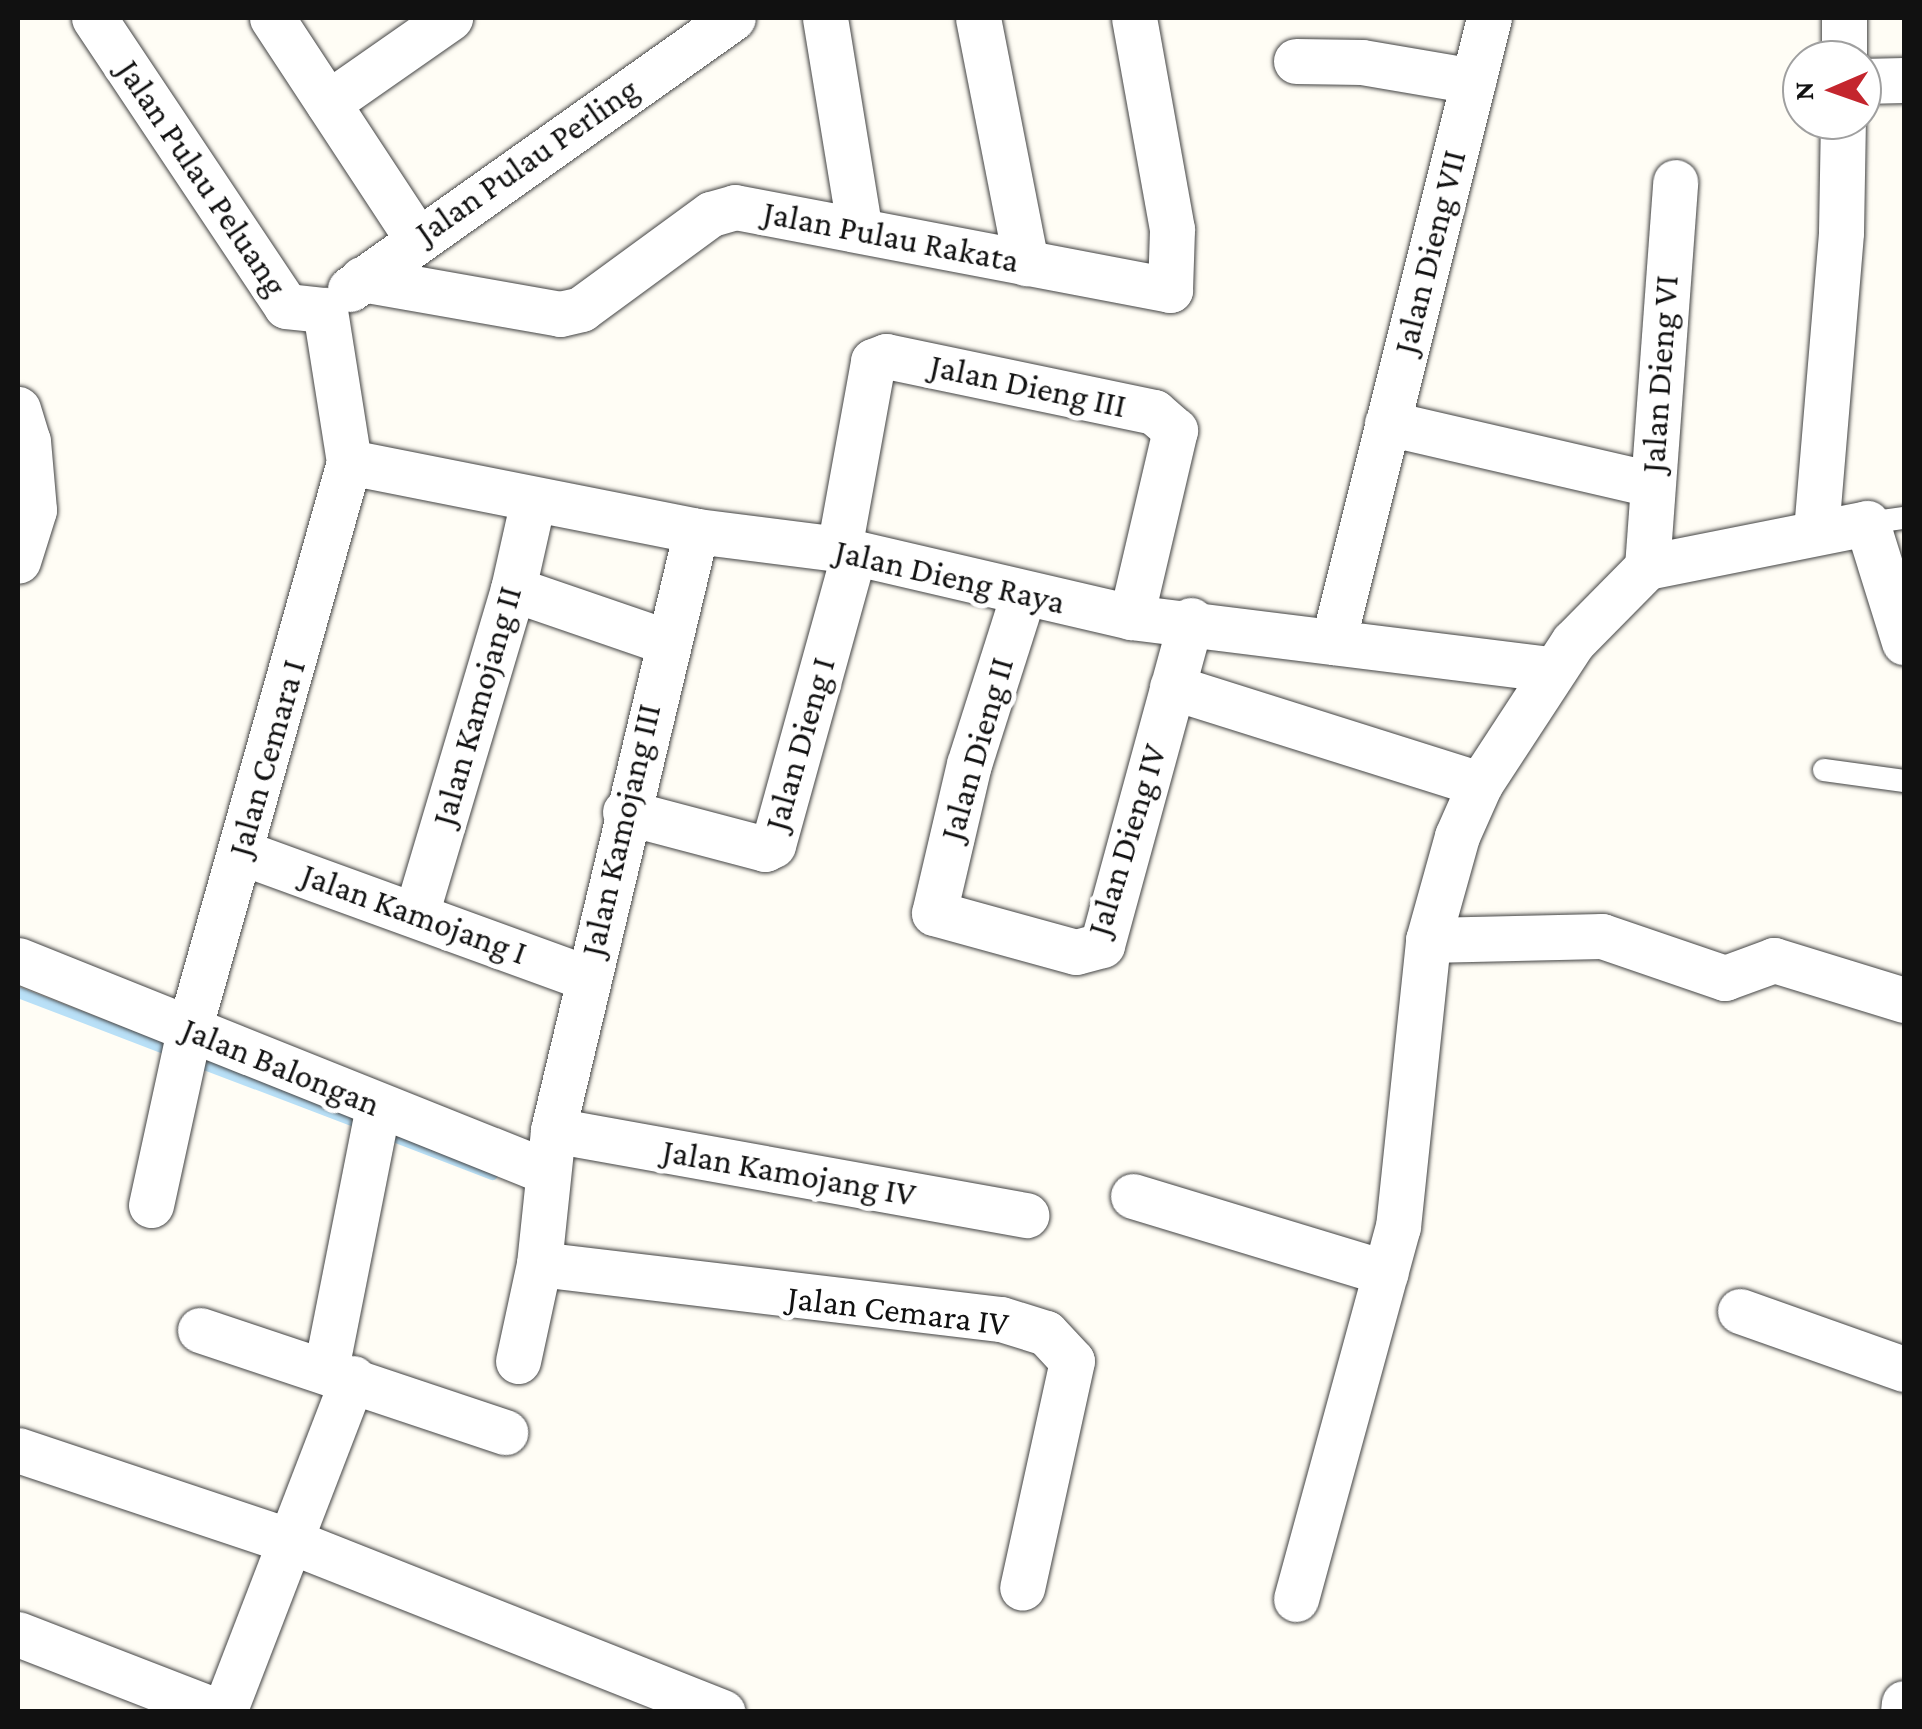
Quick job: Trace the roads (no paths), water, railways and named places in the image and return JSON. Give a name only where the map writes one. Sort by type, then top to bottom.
[{"type":"street","name":"Jalan Pulau Peluang","points":[[94,18],[286,306],[326,310]]},
{"type":"street","points":[[272,18],[416,237]]},
{"type":"street","points":[[328,103],[450,18]]},
{"type":"street","name":"Jalan Pulau Perling","points":[[326,310],[416,237],[733,18]]},
{"type":"street","points":[[825,18],[859,226]]},
{"type":"street","points":[[978,18],[1026,264]]},
{"type":"street","name":"Jalan Pulau Rakata","points":[[362,278],[560,314],[581,309],[710,214],[735,207],[859,226],[1026,264],[1153,290],[1170,290],[1172,229],[1134,18]]},
{"type":"street","name":"Jalan Dieng VII","points":[[1332,642],[1489,18]]},
{"type":"street","points":[[1296,62],[1362,62],[1473,81]]},
{"type":"street","points":[[1816,532],[1842,232],[1843,140]]},
{"type":"street","name":"Jalan Dieng VI","points":[[1647,566],[1675,182]]},
{"type":"street","name":"Jalan Cemara I","points":[[151,1205],[185,1047],[349,462],[326,310]]},
{"type":"street","name":"Jalan Dieng III","points":[[846,551],[873,361],[886,356],[1154,412],[1175,430],[1131,617]]},
{"type":"street","points":[[18,409],[28,441],[34,510],[18,561]]},
{"type":"street","points":[[1387,423],[1652,484]]},
{"type":"street","name":"Jalan Dieng Raya","points":[[349,462],[696,532],[846,551],[1131,617],[1191,620],[1554,670]]},
{"type":"street","name":"Jalan Kamojang II","points":[[416,912],[513,589],[533,500]]},
{"type":"street","points":[[1296,1599],[1386,1272],[1405,1182],[1428,940],[1457,836],[1480,784],[1554,670],[1647,566],[1886,520],[1904,642]]},
{"type":"street","name":"Jalan Kamojang III","points":[[518,1360],[539,1264],[549,1151],[625,812],[696,532]]},
{"type":"street","name":"Jalan Dieng I","points":[[625,812],[765,849],[773,845],[846,551]]},
{"type":"street","points":[[513,589],[666,642]]},
{"type":"street","name":"Jalan Dieng II","points":[[933,904],[1023,594]]},
{"type":"street","name":"Jalan Dieng IV","points":[[933,904],[941,917],[1076,952],[1102,945],[1191,620]]},
{"type":"street","points":[[1172,687],[1480,784]]},
{"type":"street","name":"Jalan Kamojang I","points":[[241,852],[416,912],[587,978]]},
{"type":"street","points":[[1428,940],[1602,936],[1726,978],[1774,960],[1904,1000]]},
{"type":"street","name":"Jalan Balongan","points":[[18,960],[185,1047],[375,1121],[549,1151]]},
{"type":"street","points":[[18,1634],[222,1712],[293,1542],[339,1374],[375,1121]]},
{"type":"street","name":"Jalan Kamojang IV","points":[[549,1151],[1026,1215]]},
{"type":"street","points":[[1134,1196],[1386,1272]]},
{"type":"street","name":"Jalan Cemara IV","points":[[539,1264],[1000,1319],[1046,1334],[1072,1361],[1022,1588]]},
{"type":"street","points":[[1740,1311],[1904,1369]]},
{"type":"street","points":[[200,1330],[505,1432]]},
{"type":"street","points":[[18,1450],[293,1542],[723,1712]]},
{"type":"street","points":[[1902,1712],[1904,1703]]},
{"type":"lane","points":[[1824,770],[1904,781]]},
{"type":"waterway","points":[[18,992],[174,1052]]},
{"type":"waterway","points":[[191,1059],[365,1125]]},
{"type":"waterway","points":[[383,1132],[492,1174]]}]
